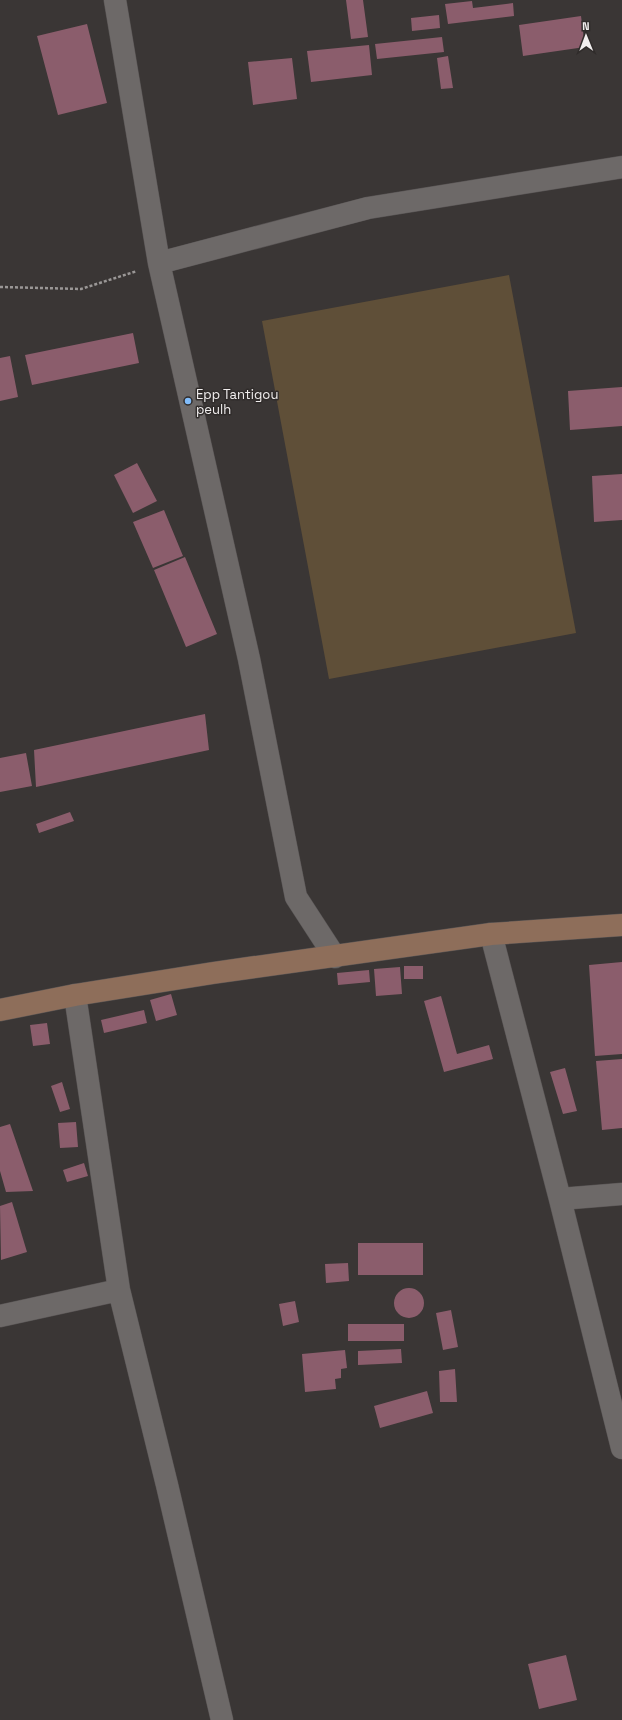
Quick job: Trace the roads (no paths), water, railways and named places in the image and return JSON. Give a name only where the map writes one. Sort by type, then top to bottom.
[{"type":"main road","points":[[0,1010],[74,995],[213,973],[491,934],[622,925]]},
{"type":"street","points":[[114,0],[159,263],[249,659],[296,897],[335,957]]},
{"type":"street","points":[[159,263],[368,208],[622,167]]},
{"type":"street","points":[[491,934],[622,1448]]},
{"type":"street","points":[[74,995],[119,1290],[166,1477],[222,1720]]},
{"type":"street","points":[[560,1200],[622,1194]]},
{"type":"street","points":[[0,1316],[119,1290]]},
{"type":"place","name":"Epp Tantigou peulh","points":[[188,401]]}]
